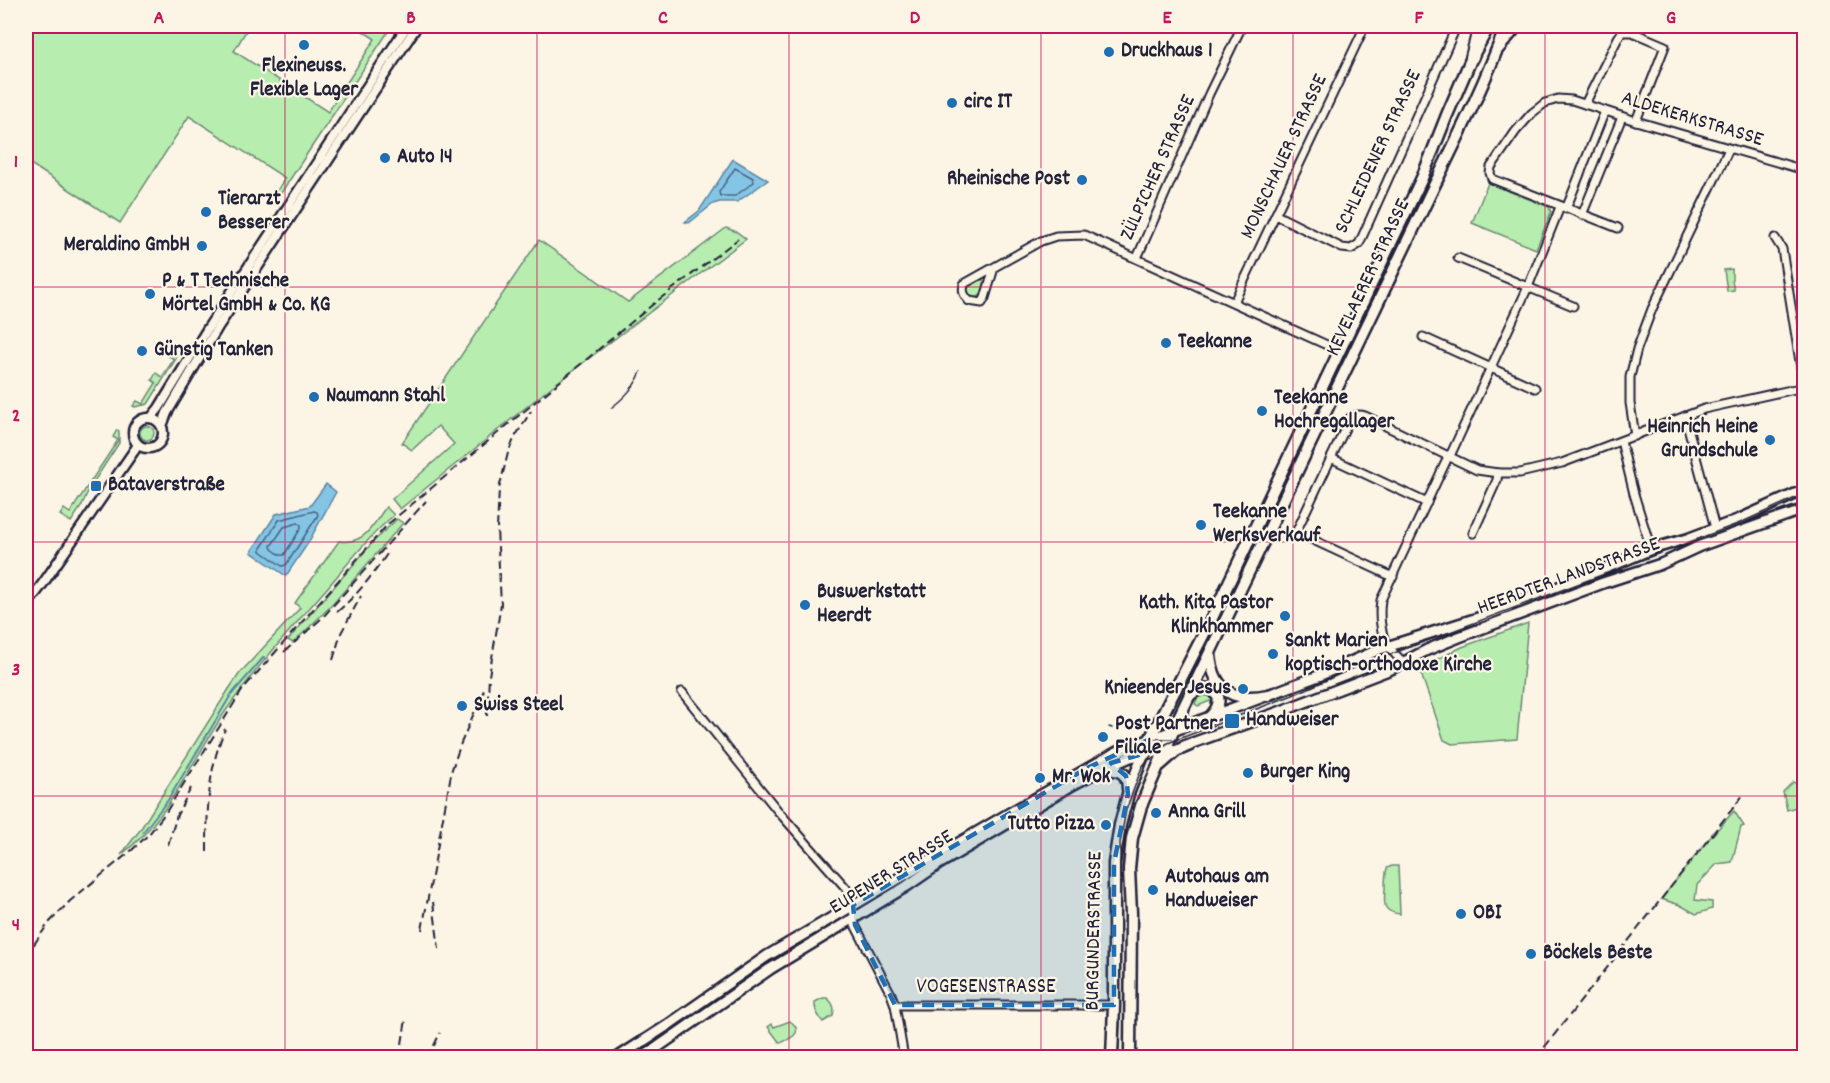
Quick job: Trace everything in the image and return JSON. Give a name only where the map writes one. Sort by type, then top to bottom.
[{"type":"highway","points":[[1472,57],[1480,26]]},
{"type":"main road","name":"KEVELAERER STRASSE","points":[[1150,739],[1211,620],[1340,351],[1422,178],[1472,57],[1489,26]]},
{"type":"main road","points":[[1497,50],[1506,26]]},
{"type":"main road","points":[[1497,50],[1517,26]]},
{"type":"main road","name":"KEVELAERER STRASSE","points":[[1165,750],[1456,143],[1497,50]]},
{"type":"main road","name":"HEERDTER LANDSTRASSE","points":[[1150,739],[1268,695],[1388,646],[1492,612],[1651,549],[1715,528],[1804,490]]},
{"type":"main road","name":"HEERDTER LANDSTRASSE","points":[[1143,754],[1190,745],[1312,700],[1391,669],[1427,650],[1459,637],[1603,583],[1661,564],[1700,546],[1804,509]]},
{"type":"main road","points":[[1210,655],[1215,677],[1226,690],[1242,698],[1268,695]]},
{"type":"main road","points":[[1190,696],[1206,688],[1215,692],[1220,701],[1209,718]]},
{"type":"main road","name":"BURGUNDERSTRASSE","points":[[1112,1058],[1114,863],[1128,794],[1150,739]]},
{"type":"main road","name":"EUPENER STRASSE","points":[[617,1058],[759,962],[853,905],[1097,762],[1150,739]]},
{"type":"main road","points":[[1157,767],[1176,751],[1190,745]]},
{"type":"main road","name":"BURGUNDERSTRASSE","points":[[1130,1058],[1130,851],[1141,806],[1165,750]]},
{"type":"main road","name":"EUPENER STRASSE","points":[[647,1056],[770,969],[939,864],[1100,770],[1143,754]]},
{"type":"main road","points":[[1100,770],[1116,769],[1126,776],[1128,794]]},
{"type":"street","points":[[150,418],[159,408],[208,328],[407,26]]},
{"type":"street","points":[[162,426],[157,420],[145,418],[135,424],[133,436],[138,445],[144,448],[157,445],[163,436],[162,426],[166,413],[218,327],[417,26]]},
{"type":"street","name":"ZÜLPICHER STRASSE","points":[[1137,258],[1209,94],[1242,26]]},
{"type":"street","name":"MONSCHAUER STRASSE","points":[[1234,302],[1365,26]]},
{"type":"street","name":"SCHLEIDENER STRASSE","points":[[1276,215],[1342,248],[1351,249],[1359,244],[1455,26]]},
{"type":"street","points":[[1585,104],[1618,38],[1622,33],[1632,32],[1665,46],[1636,121]]},
{"type":"street","name":"ALDEKERKSTRASSE","points":[[1563,208],[1498,182],[1492,179],[1490,173],[1491,167],[1516,131],[1532,113],[1545,103],[1558,99],[1572,100],[1622,117],[1804,170]]},
{"type":"street","points":[[1403,662],[1388,646],[1382,632],[1381,605],[1528,287],[1605,111]]},
{"type":"street","points":[[1582,215],[1622,117]]},
{"type":"street","points":[[1635,436],[1630,403],[1630,377],[1637,349],[1652,309],[1729,149]]},
{"type":"street","points":[[1563,208],[1618,228]]},
{"type":"street","name":"ZÜLPICHER STRASSE","points":[[994,268],[982,303],[969,301],[962,290],[964,284],[1041,241],[1056,236],[1084,236],[1340,351]]},
{"type":"street","points":[[1393,577],[1296,532],[1350,418],[1360,414],[1477,470],[1520,473],[1543,469],[1719,405],[1804,387],[1782,249],[1775,238]]},
{"type":"street","points":[[1458,258],[1573,306]]},
{"type":"street","points":[[1423,337],[1534,388]]},
{"type":"street","points":[[1685,416],[1715,528]]},
{"type":"street","name":"HEERDTER LANDSTRASSE","points":[[1621,441],[1651,549]]},
{"type":"street","points":[[26,606],[138,445]]},
{"type":"street","points":[[1331,458],[1427,503]]},
{"type":"street","points":[[1473,532],[1497,480],[1498,473]]},
{"type":"street","name":"EUPENER STRASSE","points":[[682,692],[778,811],[846,888],[853,905]]},
{"type":"street","points":[[853,905],[855,925],[885,980],[895,1005],[904,1058]]},
{"type":"street","name":"VOGESENSTRASSE","points":[[895,1005],[1114,1005]]},
{"type":"street","points":[[641,1043],[647,1056]]},
{"type":"highlighted area","points":[[1150,739],[1143,754],[1111,763],[1126,776],[1128,794],[1114,863],[1114,1005],[895,1005],[855,925],[853,905],[1087,768]]},
{"type":"green space","points":[[26,26],[249,26],[234,51],[328,112],[375,39],[355,26],[392,26],[279,196],[275,194],[285,178],[189,116],[120,223],[26,161]]},
{"type":"green space","points":[[1488,183],[1549,207],[1551,212],[1536,249],[1472,223]]},
{"type":"green space","points":[[726,228],[746,239],[550,388],[400,509],[392,499],[454,444],[438,426],[412,450],[402,443],[539,240],[628,302]]},
{"type":"green space","points":[[1732,269],[1734,290],[1727,291],[1724,270]]},
{"type":"green space","points":[[981,279],[985,281],[981,295],[976,298],[972,297],[967,289]]},
{"type":"green space","points":[[166,350],[177,357],[148,404],[133,406],[137,401],[143,404],[156,383],[152,380],[156,373],[162,377],[174,359],[164,353]]},
{"type":"green space","points":[[1310,420],[1313,423],[1302,453],[1177,711],[1173,710]]},
{"type":"green space","points":[[147,426],[152,428],[154,433],[152,438],[147,440],[142,438],[140,433],[142,428]]},
{"type":"green space","points":[[117,430],[119,431],[119,443],[71,522],[60,515],[64,509],[70,513],[118,440],[113,437]]},
{"type":"green space","points":[[386,507],[394,515],[365,544],[259,667],[225,712],[166,807],[138,840],[121,855],[140,830],[240,673],[300,608],[295,603],[339,541],[362,537]]},
{"type":"green space","points":[[397,519],[403,523],[331,606],[293,643],[288,640],[373,542]]},
{"type":"green space","points":[[1528,623],[1517,739],[1452,744],[1444,740],[1419,668],[1462,647]]},
{"type":"green space","points":[[1336,673],[1274,701],[1272,698]]},
{"type":"green space","points":[[1203,692],[1213,696],[1213,707],[1210,701],[1198,706],[1195,704],[1199,693]]},
{"type":"green space","points":[[1793,782],[1804,787],[1804,804],[1787,810],[1783,792]]},
{"type":"green space","points":[[1734,811],[1744,826],[1741,827],[1732,862],[1717,864],[1697,885],[1695,900],[1712,902],[1712,909],[1696,914],[1680,905],[1661,899],[1708,840]]},
{"type":"green space","points":[[1392,866],[1398,866],[1400,914],[1390,911],[1385,906],[1386,871]]},
{"type":"green space","points":[[821,928],[821,932],[699,1010],[749,972]]},
{"type":"green space","points":[[823,998],[831,1002],[834,1011],[833,1016],[823,1022],[817,1012],[815,1002]]},
{"type":"green space","points":[[790,1021],[796,1029],[795,1035],[780,1043],[768,1027],[772,1024],[774,1027]]},
{"type":"water","points":[[733,159],[768,180],[737,202],[713,204],[689,223],[685,222],[699,211]]},
{"type":"water","points":[[326,484],[336,492],[308,543],[286,576],[251,552],[276,514],[310,506]]},
{"type":"waterway","points":[[143,832],[168,800],[231,695],[264,657]]},
{"type":"tram line","points":[[611,408],[629,392],[641,372]]},
{"type":"tram line","points":[[1118,1058],[1120,842],[1126,810],[1142,767],[1154,752],[1168,743],[1293,695],[1349,670],[1740,523],[1804,494]]},
{"type":"tram line","points":[[1777,514],[1804,505]]},
{"type":"tram line","points":[[1150,739],[1172,739]]},
{"type":"railway","points":[[26,956],[48,924],[70,901],[149,834],[166,812],[243,689],[388,524],[657,301],[738,239]]},
{"type":"railway","points":[[487,716],[489,676],[501,604],[497,529],[499,489],[508,453],[531,411]]},
{"type":"railway","points":[[284,652],[323,617],[426,501]]},
{"type":"railway","points":[[337,612],[365,583],[389,551]]},
{"type":"railway","points":[[333,660],[341,633],[361,596]]},
{"type":"railway","points":[[422,930],[452,769],[484,690]]},
{"type":"railway","points":[[207,852],[208,805],[212,774],[225,729]]},
{"type":"railway","points":[[168,845],[177,815],[191,788]]},
{"type":"railway","points":[[1536,1058],[1744,794]]},
{"type":"railway","points":[[433,902],[439,949]]},
{"type":"railway","points":[[402,1044],[406,1019]]},
{"type":"railway","points":[[428,1058],[440,1033]]},
{"type":"place","name":"Flexineuss. Flexible Lager","points":[[304,45]]},
{"type":"place","name":"Druckhaus 1","points":[[1109,52]]},
{"type":"place","name":"circ IT","points":[[952,103]]},
{"type":"place","name":"Auto 14","points":[[385,158]]},
{"type":"place","name":"Rheinische Post","points":[[1082,180]]},
{"type":"place","name":"Tierarzt Besserer","points":[[206,212]]},
{"type":"place","name":"Meraldino GmbH","points":[[202,246]]},
{"type":"place","name":"P & T Technische Mörtel GmbH & Co. KG","points":[[150,294]]},
{"type":"place","name":"Teekanne","points":[[1166,343]]},
{"type":"place","name":"Günstig Tanken","points":[[142,351]]},
{"type":"place","name":"Naumann Stahl","points":[[314,397]]},
{"type":"place","name":"Teekanne Hochregallager","points":[[1262,411]]},
{"type":"place","name":"Heinrich Heine Grundschule","points":[[1770,440]]},
{"type":"place","name":"Bataverstraße","points":[[96,486]]},
{"type":"place","name":"Teekanne Werksverkauf","points":[[1201,525]]},
{"type":"place","name":"Buswerkstatt Heerdt","points":[[805,605]]},
{"type":"place","name":"Kath. Kita Pastor Klinkhammer","points":[[1285,616]]},
{"type":"place","name":"Sankt Marien koptisch-orthodoxe Kirche","points":[[1273,654]]},
{"type":"place","name":"Knieender Jesus","points":[[1243,689]]},
{"type":"place","name":"Swiss Steel","points":[[462,706]]},
{"type":"place","name":"Handweiser","points":[[1232,721]]},
{"type":"place","name":"Post Partner Filiale","points":[[1103,737]]},
{"type":"place","name":"Burger King","points":[[1248,773]]},
{"type":"place","name":"Mr. Wok","points":[[1040,778]]},
{"type":"place","name":"Anna Grill","points":[[1156,813]]},
{"type":"place","name":"Tutto Pizza","points":[[1106,825]]},
{"type":"place","name":"Autohaus am Handweiser","points":[[1153,890]]},
{"type":"place","name":"OBI","points":[[1461,914]]},
{"type":"place","name":"Böckels Beste","points":[[1531,954]]}]
